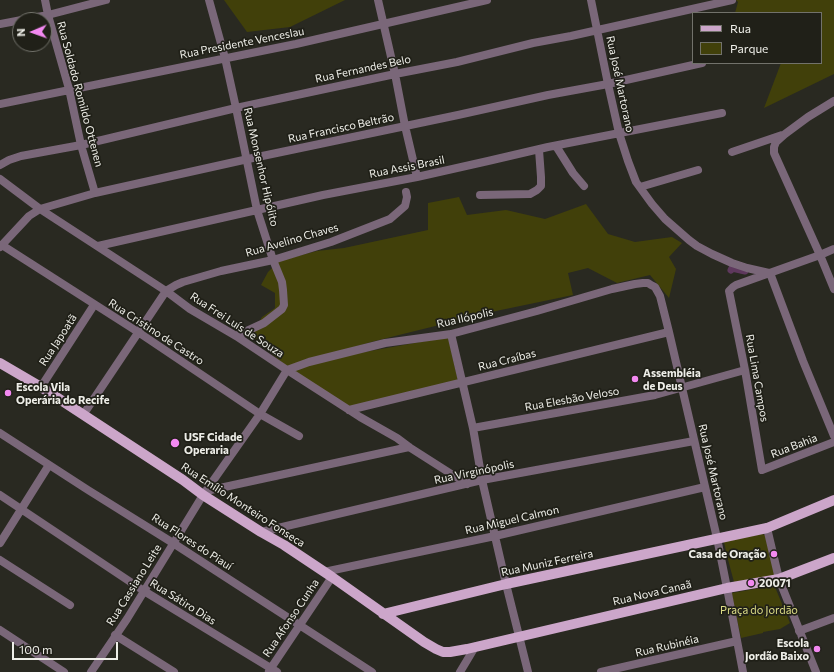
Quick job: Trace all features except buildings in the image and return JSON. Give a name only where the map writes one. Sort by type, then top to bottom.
[{"type":"main road","name":"Rua Emílio Monteiro Fonseca","points":[[0,363],[41,387],[205,493],[261,532],[284,545],[328,574],[424,642],[443,652],[475,648]]},
{"type":"main road","name":"Rua Muniz Ferreira","points":[[383,614],[506,584],[766,528],[834,500]]},
{"type":"main road","name":"Rua Nova Canaã","points":[[475,648],[519,636],[727,588],[779,579],[834,558]]},
{"type":"street","name":"Rua Soldado Romildo Ottenen","points":[[45,0],[47,12]]},
{"type":"street","points":[[52,14],[106,0]]},
{"type":"street","name":"Rua Monsenhor Hipólito","points":[[208,0],[225,58],[248,159],[257,210],[273,260],[282,282],[284,299],[283,307],[278,313],[264,323],[236,336]]},
{"type":"street","points":[[378,0],[417,177]]},
{"type":"street","name":"Rua Presidente Venceslau","points":[[0,104],[296,44],[487,0]]},
{"type":"street","name":"Rua José Martorano","points":[[591,0],[619,133],[636,182],[665,219],[697,246],[732,263],[770,273]]},
{"type":"street","name":"Rua Fernandes Belo","points":[[0,165],[21,156],[81,145],[236,108],[457,62],[533,43],[732,0]]},
{"type":"street","points":[[0,24],[12,22]]},
{"type":"street","name":"Rua Soldado Romildo Ottenen","points":[[52,29],[69,89],[81,145],[95,193]]},
{"type":"street","name":"Rua Francisco Beltrão","points":[[1,246],[29,216],[40,209],[95,193],[248,159],[698,64]]},
{"type":"street","points":[[834,101],[808,117],[785,134],[776,142],[774,147],[774,153],[834,289]]},
{"type":"street","name":"Rua Assis Brasil","points":[[98,246],[322,195],[417,177],[619,133],[722,114]]},
{"type":"street","points":[[732,152],[785,134]]},
{"type":"street","points":[[556,146],[573,173],[584,186]]},
{"type":"street","points":[[480,195],[530,194],[537,190],[541,186],[538,150]]},
{"type":"street","points":[[640,187],[698,170]]},
{"type":"street","name":"Rua Frei Luís de Souza","points":[[0,178],[40,209],[166,291],[190,309],[236,336],[349,410],[397,438],[467,484]]},
{"type":"street","name":"Rua Avelino Chaves","points":[[166,291],[176,285],[221,270],[273,260],[331,242],[390,219],[405,206],[407,197],[406,192]]},
{"type":"street","name":"Rua Cristino de Castro","points":[[1,246],[138,332],[260,414],[299,436]]},
{"type":"street","points":[[834,249],[770,273],[834,436]]},
{"type":"street","name":"Rua Lima Campos","points":[[762,470],[745,370],[729,291],[736,285],[770,273]]},
{"type":"street","name":"Rua José Martorano","points":[[648,283],[655,287],[660,296],[670,332],[717,538],[743,672]]},
{"type":"street","name":"Rua Ilópolis","points":[[287,370],[309,362],[385,343],[451,334],[612,289],[648,283]]},
{"type":"street","points":[[83,415],[166,291]]},
{"type":"street","name":"Rua Japoatã","points":[[41,387],[94,305]]},
{"type":"street","name":"Rua Craíbas","points":[[349,410],[670,332]]},
{"type":"street","points":[[451,334],[473,428],[482,480],[528,672]]},
{"type":"street","name":"Rua Cassiano Leite","points":[[91,672],[127,619],[205,493],[260,414],[287,370]]},
{"type":"street","name":"Rua Elesbão Veloso","points":[[473,428],[655,395],[745,370]]},
{"type":"street","name":"Rua Flores do Piauí","points":[[0,433],[372,672]]},
{"type":"street","name":"Rua Virginópolis","points":[[261,532],[482,480],[694,441]]},
{"type":"street","name":"Rua Bahia","points":[[762,470],[834,442]]},
{"type":"street","points":[[205,493],[409,447]]},
{"type":"street","points":[[0,543],[49,465]]},
{"type":"street","name":"Rua Miguel Calmon","points":[[328,574],[705,486]]},
{"type":"street","name":"Rua Sátiro Dias","points":[[0,495],[144,591],[272,671]]},
{"type":"street","points":[[766,528],[779,579],[816,672]]},
{"type":"street","points":[[0,560],[70,605]]},
{"type":"street","name":"Rua Afonso Cunha","points":[[272,671],[300,625],[328,574]]},
{"type":"street","points":[[799,631],[834,618]]},
{"type":"street","points":[[0,630],[64,672]]},
{"type":"street","points":[[115,635],[174,672]]},
{"type":"street","name":"Rua Rubinéia","points":[[601,672],[737,641]]},
{"type":"street","points":[[460,672],[475,648]]},
{"type":"green space","points":[[224,0],[345,0],[290,27],[247,32]]},
{"type":"green space","points":[[736,0],[834,0],[834,74],[764,108],[781,64],[822,64],[822,12],[735,12],[738,2]]},
{"type":"green space","points":[[459,197],[467,215],[506,210],[545,219],[586,204],[608,234],[635,242],[672,237],[682,243],[669,257],[676,269],[669,298],[650,275],[617,283],[588,268],[568,273],[573,295],[496,311],[371,342],[287,367],[251,336],[262,317],[275,308],[275,293],[261,285],[268,272],[279,261],[317,251],[344,248],[428,230],[428,203]]},
{"type":"green space","points":[[448,337],[458,381],[350,407],[293,372],[309,362]]},
{"type":"green space","name":"Praça do Jordão","points":[[762,534],[765,535],[775,575],[734,582],[724,542]]},
{"type":"green space","name":"Praça do Jordão","points":[[772,586],[775,587],[790,623],[780,629],[741,638],[732,593]]},
{"type":"waterway","points":[[731,270],[732,268],[745,271]]},
{"type":"place","name":"Assembléia de Deus","points":[[635,379]]},
{"type":"place","name":"Escola Vila Operária do Recife","points":[[8,393]]},
{"type":"place","name":"USF Cidade Operaria","points":[[175,443]]},
{"type":"place","name":"Casa de Oração","points":[[774,554]]},
{"type":"place","name":"20071","points":[[751,583]]},
{"type":"place","name":"Escola Jordão Baixo","points":[[817,649]]}]
